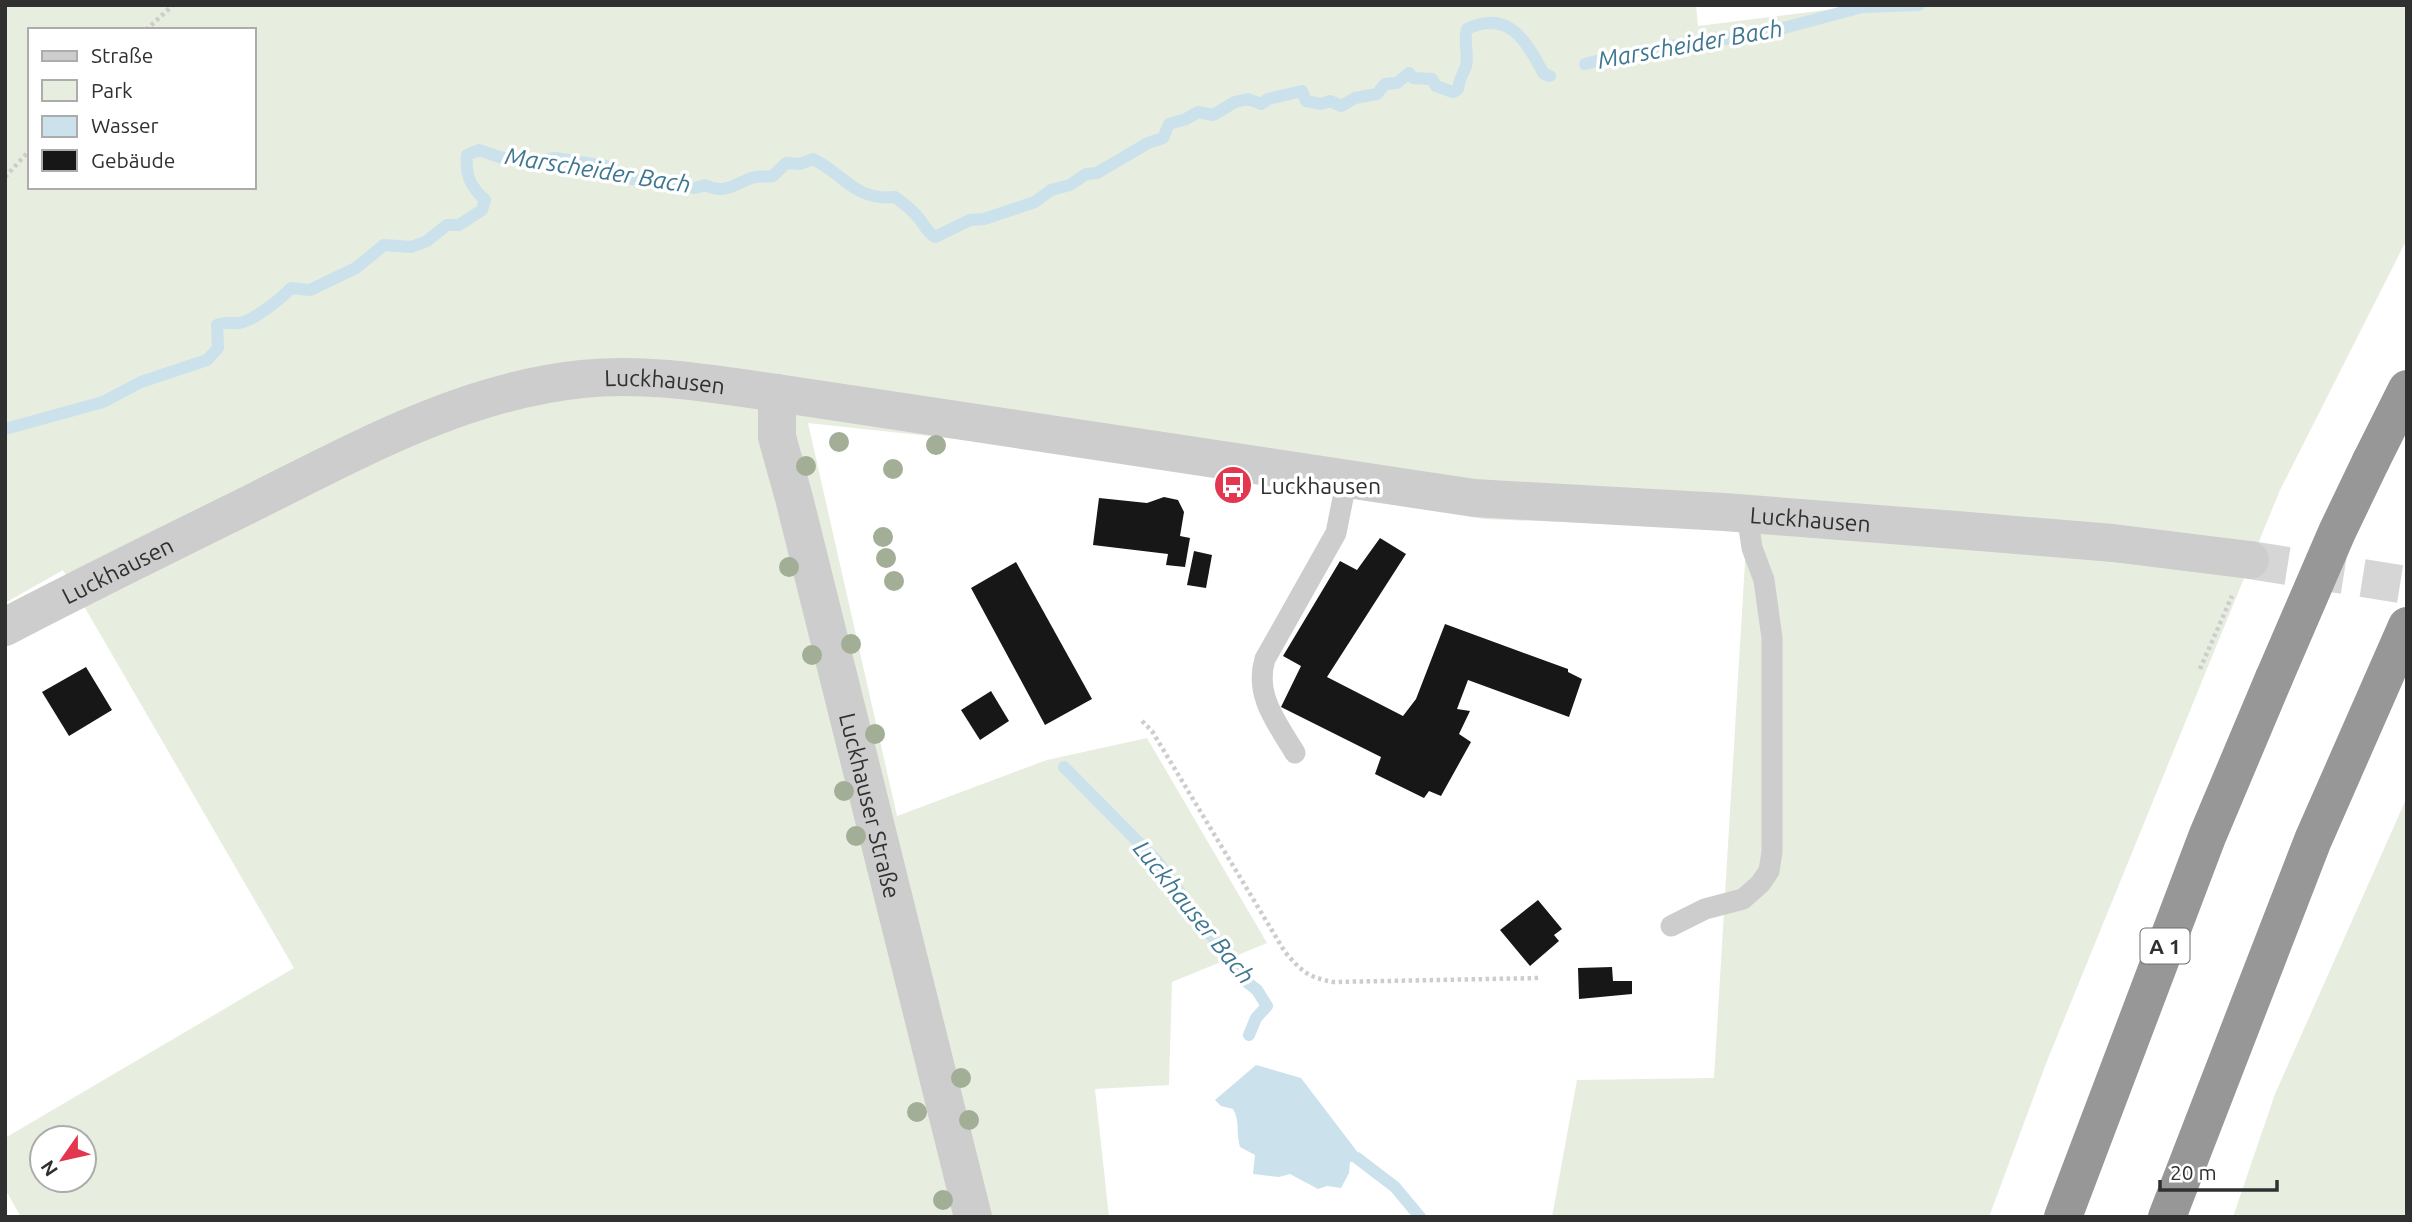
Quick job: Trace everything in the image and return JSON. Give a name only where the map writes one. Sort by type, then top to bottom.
[{"type":"highway","name":"A 1","points":[[2063,1217],[2207,837],[2337,532],[2407,389]]},
{"type":"highway","points":[[2167,1217],[2314,840],[2407,626]]},
{"type":"street","name":"Luckhausen","points":[[5,627],[354,453],[456,408],[545,385],[616,376],[709,383],[1474,498],[1747,514],[2113,543],[2243,575]]},
{"type":"street","name":"Luckhauser Straße","points":[[777,393],[776,438],[794,498],[974,1217]]},
{"type":"lane","points":[[1295,753],[1267,707],[1261,673],[1265,659],[1336,533],[1347,478]]},
{"type":"lane","points":[[1671,926],[1705,909],[1743,899],[1760,884],[1769,871],[1772,840],[1772,638],[1764,580],[1752,548],[1747,514]]},
{"type":"path","points":[[148,28],[173,5]]},
{"type":"path","points":[[5,177],[28,152]]},
{"type":"path","points":[[2200,669],[2243,575]]},
{"type":"path","points":[[1142,721],[1152,731],[1285,952],[1300,970],[1311,978],[1333,982],[1541,978]]},
{"type":"green space","points":[[5,5],[1696,5],[1698,26],[1866,5],[2407,5],[2407,239],[2280,490],[2047,1061],[1989,1217],[1552,1217],[1577,1080],[1714,1078],[1747,529],[1483,519],[1344,490],[994,443],[808,423],[897,816],[1047,760],[1147,738],[1267,943],[1172,982],[1169,1085],[1095,1089],[1109,1217],[21,1217],[5,1189],[5,1138],[28,1124],[28,1194],[98,1194],[98,1124],[29,1124],[294,968],[63,570],[5,603]]},
{"type":"green space","points":[[2407,797],[2407,1217],[2233,1217],[2275,1094]]},
{"type":"water","points":[[1256,1065],[1301,1078],[1359,1154],[1355,1162],[1350,1162],[1349,1173],[1341,1188],[1327,1186],[1318,1189],[1290,1174],[1279,1177],[1253,1174],[1255,1155],[1240,1147],[1233,1109],[1221,1106],[1215,1100]]},
{"type":"building","points":[[1164,497],[1178,500],[1184,512],[1180,536],[1190,538],[1185,567],[1166,565],[1168,554],[1093,545],[1099,498],[1147,503]]},
{"type":"building","points":[[1380,538],[1406,554],[1327,677],[1403,716],[1416,699],[1445,624],[1568,669],[1568,672],[1582,679],[1569,717],[1468,680],[1457,709],[1470,711],[1459,734],[1471,742],[1441,796],[1429,791],[1424,798],[1375,774],[1381,757],[1281,707],[1301,666],[1283,656],[1340,561],[1357,570]]},
{"type":"building","points":[[1194,551],[1212,555],[1206,588],[1187,585]]},
{"type":"building","points":[[1016,562],[1092,699],[1045,725],[971,588]]},
{"type":"building","points":[[86,667],[112,710],[69,736],[42,692]]},
{"type":"building","points":[[991,691],[1009,721],[980,740],[961,710]]},
{"type":"building","points":[[1538,900],[1562,929],[1554,935],[1559,941],[1530,966],[1500,930]]},
{"type":"building","points":[[1612,967],[1613,981],[1632,981],[1632,994],[1579,999],[1578,968]]},
{"type":"waterway","name":"Marscheider Bach","points":[[1585,64],[1598,61],[1619,62],[1668,46],[1769,32],[1862,7],[1919,5]]},
{"type":"waterway","name":"Marscheider Bach","points":[[5,429],[103,402],[141,382],[207,360],[218,348],[217,325],[245,322],[291,288],[310,290],[356,268],[384,245],[411,247],[427,241],[447,225],[459,225],[482,210],[485,200],[473,186],[467,169],[467,155],[479,150],[529,163],[555,158],[606,166],[632,179],[695,188],[705,185],[719,189],[755,177],[773,176],[786,163],[800,164],[813,159],[859,191],[869,195],[895,197],[914,213],[935,237],[970,220],[984,219],[1035,202],[1051,190],[1070,185],[1086,174],[1097,173],[1148,143],[1163,138],[1169,124],[1198,112],[1213,115],[1235,102],[1248,99],[1261,104],[1268,99],[1302,91],[1306,101],[1321,104],[1330,101],[1341,106],[1355,98],[1377,94],[1385,84],[1397,83],[1409,73],[1413,78],[1432,79],[1436,86],[1453,92],[1458,89],[1466,66],[1467,29],[1482,24],[1494,23],[1514,32],[1523,40],[1544,74],[1550,76]]},
{"type":"waterway","name":"Luckhauser Bach","points":[[1064,767],[1157,861],[1243,979],[1257,990],[1267,1006],[1256,1018],[1249,1035]]},
{"type":"waterway","name":"Luckhauser Bach","points":[[1357,1158],[1395,1187],[1420,1217]]},
{"type":"tunnel","points":[[2250,560],[2407,585]]},
{"type":"place","name":"Luckhausen","points":[[1233,485]]}]
